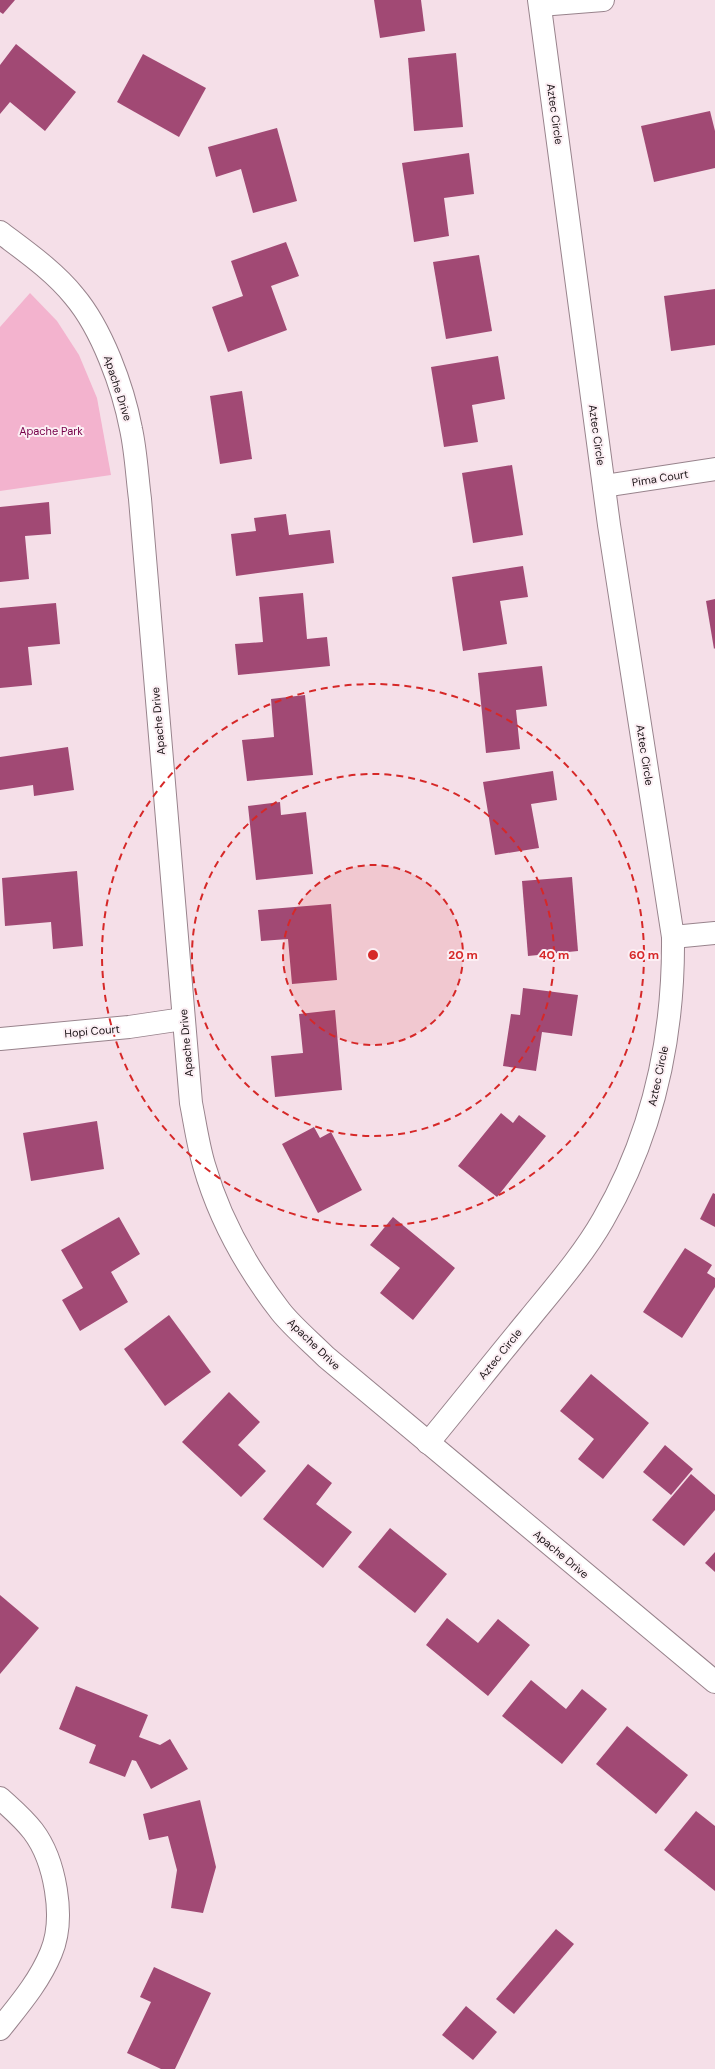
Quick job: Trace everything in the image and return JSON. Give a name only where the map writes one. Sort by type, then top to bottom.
[{"type":"street","points":[[540,3],[603,0]]},
{"type":"street","name":"Aztec Circle","points":[[428,1443],[564,1276],[602,1221],[628,1172],[645,1130],[661,1076],[670,1011],[673,970],[673,937],[604,486],[540,3]]},
{"type":"street","name":"Apache Drive","points":[[0,232],[37,260],[74,295],[98,331],[125,404],[132,430],[140,499],[191,1102],[204,1165],[216,1199],[243,1256],[282,1313],[326,1357],[715,1682]]},
{"type":"street","name":"Pima Court","points":[[604,486],[715,470]]},
{"type":"street","points":[[673,937],[715,933]]},
{"type":"street","name":"Hopi Court","points":[[0,1039],[129,1027],[183,1019]]},
{"type":"street","points":[[0,1798],[18,1814],[33,1831],[46,1854],[56,1890],[57,1923],[52,1952],[33,1988],[0,2029]]},
{"type":"green space","name":"Apache Park","points":[[30,293],[57,321],[79,355],[97,398],[111,475],[0,491],[0,327]]},
{"type":"building","points":[[0,0],[15,0],[3,14],[0,12]]},
{"type":"building","points":[[374,0],[421,0],[425,31],[380,38]]},
{"type":"building","points":[[16,44],[76,92],[45,131],[10,102],[0,114],[0,65]]},
{"type":"building","points":[[456,53],[463,127],[414,131],[408,58]]},
{"type":"building","points":[[143,54],[206,88],[179,137],[117,102]]},
{"type":"building","points":[[710,111],[715,131],[715,168],[654,182],[641,126]]},
{"type":"building","points":[[277,128],[297,201],[253,213],[241,169],[216,177],[208,147]]},
{"type":"building","points":[[469,153],[474,194],[444,198],[449,236],[414,242],[402,163]]},
{"type":"building","points":[[286,242],[299,276],[271,286],[287,330],[228,352],[212,307],[243,296],[231,261]]},
{"type":"building","points":[[479,255],[492,331],[446,339],[433,262]]},
{"type":"building","points":[[715,289],[715,345],[671,351],[664,296]]},
{"type":"building","points":[[498,356],[505,399],[472,405],[478,442],[444,447],[431,367]]},
{"type":"building","points":[[242,391],[252,459],[220,464],[210,396]]},
{"type":"building","points":[[512,465],[523,535],[473,543],[462,473]]},
{"type":"building","points":[[49,502],[51,534],[25,536],[29,579],[0,582],[0,507]]},
{"type":"building","points":[[286,514],[289,535],[330,530],[334,563],[236,576],[231,534],[256,531],[254,518]]},
{"type":"building","points":[[523,566],[528,597],[500,601],[507,644],[463,651],[452,577]]},
{"type":"building","points":[[303,593],[307,639],[327,637],[330,666],[238,675],[235,644],[263,642],[259,597]]},
{"type":"building","points":[[715,599],[715,648],[714,649],[706,601]]},
{"type":"building","points":[[56,603],[60,644],[28,647],[32,685],[0,688],[0,608]]},
{"type":"building","points":[[542,666],[547,706],[516,710],[520,749],[486,753],[478,673]]},
{"type":"building","points":[[305,695],[313,775],[247,781],[242,740],[274,737],[271,699]]},
{"type":"building","points":[[68,747],[74,790],[34,796],[33,785],[0,790],[0,757]]},
{"type":"building","points":[[553,771],[557,800],[531,804],[539,848],[495,855],[483,782]]},
{"type":"building","points":[[280,802],[281,815],[306,812],[313,874],[256,880],[248,806]]},
{"type":"building","points":[[77,871],[83,946],[53,949],[51,922],[5,926],[2,878]]},
{"type":"building","points":[[572,877],[578,951],[528,956],[522,881]]},
{"type":"building","points":[[331,904],[337,980],[292,984],[288,939],[261,941],[258,910]]},
{"type":"building","points":[[523,988],[578,995],[572,1036],[542,1032],[536,1071],[503,1066],[511,1014],[520,1015]]},
{"type":"building","points":[[335,1010],[342,1090],[275,1097],[271,1056],[303,1053],[299,1014]]},
{"type":"building","points":[[501,1113],[513,1123],[519,1115],[546,1136],[497,1197],[458,1166]]},
{"type":"building","points":[[97,1121],[104,1169],[31,1181],[23,1133]]},
{"type":"building","points":[[314,1127],[320,1138],[331,1132],[362,1190],[318,1213],[282,1144]]},
{"type":"building","points":[[713,1193],[715,1194],[715,1227],[700,1219]]},
{"type":"building","points":[[119,1217],[140,1254],[111,1272],[128,1302],[80,1331],[62,1300],[83,1288],[61,1250]]},
{"type":"building","points":[[393,1217],[455,1268],[413,1320],[380,1293],[400,1268],[370,1245]]},
{"type":"building","points":[[685,1248],[712,1265],[707,1273],[715,1278],[715,1287],[682,1338],[643,1312]]},
{"type":"building","points":[[169,1315],[211,1372],[165,1406],[124,1349]]},
{"type":"building","points":[[591,1374],[649,1423],[603,1479],[578,1459],[594,1439],[560,1411]]},
{"type":"building","points":[[229,1392],[260,1422],[238,1445],[266,1471],[241,1497],[182,1442]]},
{"type":"building","points":[[665,1445],[693,1469],[671,1495],[643,1472]]},
{"type":"building","points":[[308,1464],[332,1483],[316,1504],[352,1532],[323,1568],[263,1519]]},
{"type":"building","points":[[691,1474],[715,1495],[715,1510],[684,1546],[652,1520]]},
{"type":"building","points":[[390,1528],[447,1574],[415,1613],[358,1567]]},
{"type":"building","points":[[715,1552],[715,1572],[705,1563]]},
{"type":"building","points":[[0,1595],[39,1628],[0,1674]]},
{"type":"building","points":[[447,1618],[478,1643],[498,1619],[530,1645],[488,1696],[426,1645]]},
{"type":"building","points":[[531,1680],[566,1709],[582,1689],[607,1709],[562,1764],[502,1716]]},
{"type":"building","points":[[76,1686],[148,1715],[139,1737],[160,1745],[170,1739],[188,1769],[151,1789],[136,1761],[132,1760],[125,1777],[89,1763],[96,1745],[59,1729]]},
{"type":"building","points":[[627,1726],[688,1775],[656,1814],[596,1764]]},
{"type":"building","points":[[200,1800],[216,1867],[203,1913],[171,1908],[177,1870],[168,1836],[149,1840],[143,1814]]},
{"type":"building","points":[[696,1811],[715,1826],[715,1891],[664,1850]]},
{"type":"building","points":[[556,1929],[574,1944],[514,2014],[496,1999]]},
{"type":"building","points":[[154,1967],[211,1993],[175,2069],[161,2069],[127,2053],[151,2002],[140,1997]]},
{"type":"building","points":[[466,2006],[497,2032],[473,2060],[442,2035]]}]
